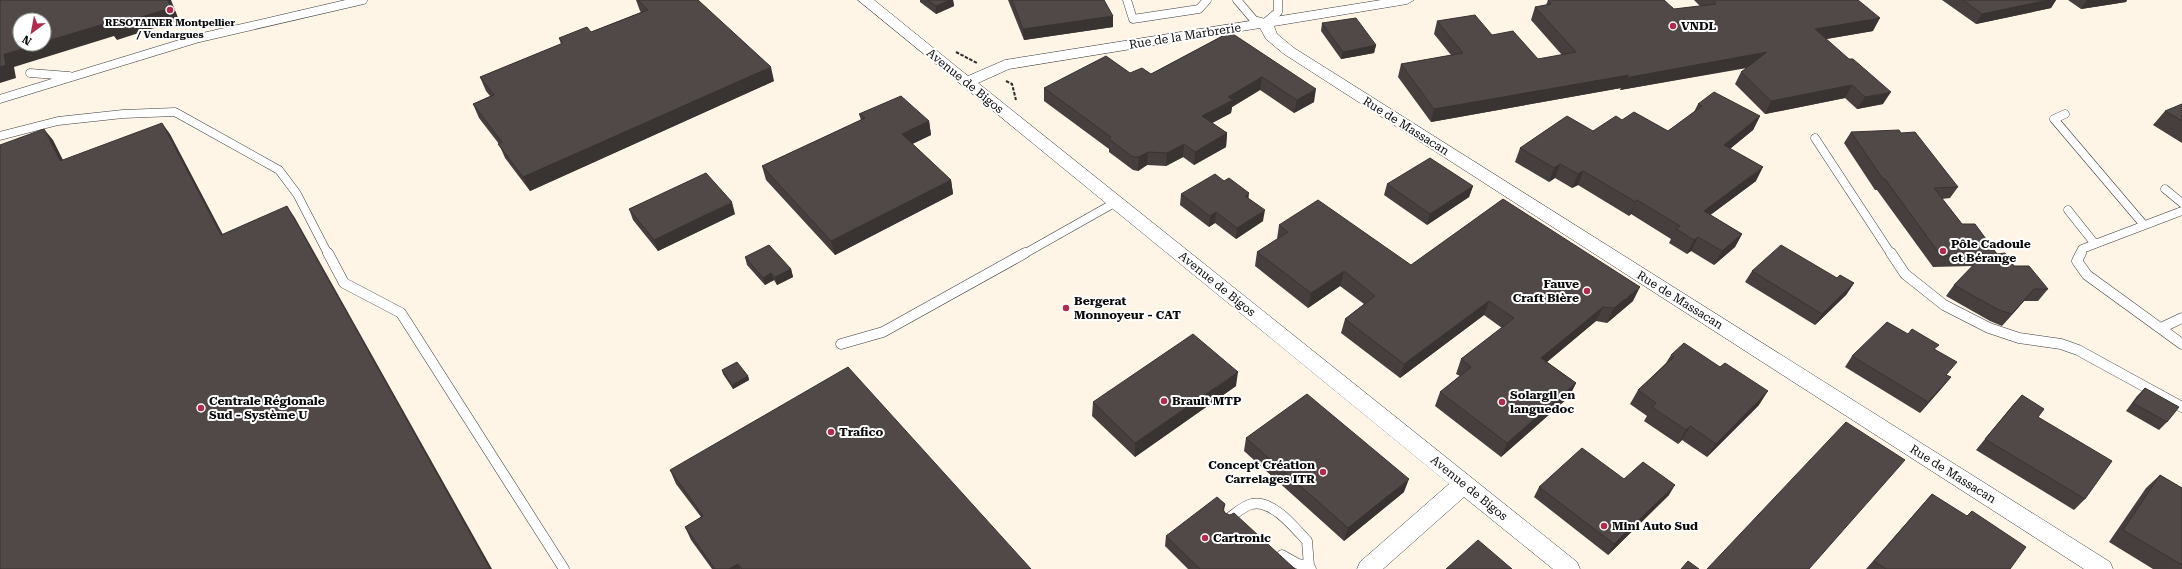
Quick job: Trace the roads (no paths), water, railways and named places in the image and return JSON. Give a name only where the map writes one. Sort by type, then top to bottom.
[{"type":"street","name":"Avenue de Bigos","points":[[865,0],[1569,569]]},
{"type":"street","name":"Rue de la Marbrerie","points":[[967,82],[1004,65],[1407,0]]},
{"type":"street","name":"Rue de Massacan","points":[[1265,23],[1271,36],[1289,51],[2102,569]]},
{"type":"street","points":[[1368,569],[1464,484]]},
{"type":"lane","points":[[0,99],[199,38],[363,0]]},
{"type":"lane","points":[[1126,0],[1133,19],[1199,9],[1207,0]]},
{"type":"lane","points":[[1237,0],[1254,20],[1265,23],[1278,12],[1278,0]]},
{"type":"lane","points":[[30,73],[74,76]]},
{"type":"lane","points":[[0,136],[58,121],[123,114],[175,112],[279,170],[297,194],[344,283],[401,313],[564,569]]},
{"type":"lane","points":[[2065,114],[2054,119],[2144,225]]},
{"type":"lane","points":[[1815,138],[1905,274],[1944,305],[1989,328],[2019,338],[2061,344],[2078,350],[2182,407]]},
{"type":"lane","points":[[2165,189],[2182,203]]},
{"type":"lane","points":[[841,344],[883,332],[1116,202]]},
{"type":"lane","points":[[2068,210],[2095,244]]},
{"type":"lane","points":[[2182,211],[2082,250],[2077,261],[2087,275],[2182,344]]},
{"type":"lane","points":[[2161,328],[2182,318]]},
{"type":"lane","points":[[1228,519],[1251,504],[1261,503],[1272,508],[1307,541],[1310,568],[1298,564],[1282,555]]},
{"type":"place","name":"RESOTAINER Montpellier / Vendargues","points":[[170,10]]},
{"type":"place","name":"VNDL","points":[[1673,26]]},
{"type":"place","name":"Pôle Cadoule et Bérange","points":[[1943,251]]},
{"type":"place","name":"Fauve Craft Bière","points":[[1587,291]]},
{"type":"place","name":"Bergerat Monnoyeur - CAT","points":[[1066,308]]},
{"type":"place","name":"Brault MTP","points":[[1164,401]]},
{"type":"place","name":"Solargil en languedoc","points":[[1502,402]]},
{"type":"place","name":"Centrale Régionale Sud - Système U","points":[[201,408]]},
{"type":"place","name":"Trafico","points":[[831,432]]},
{"type":"place","name":"Concept Création Carrelages ITR","points":[[1323,472]]},
{"type":"place","name":"Mini Auto Sud","points":[[1604,526]]},
{"type":"place","name":"Cartronic","points":[[1205,538]]}]
